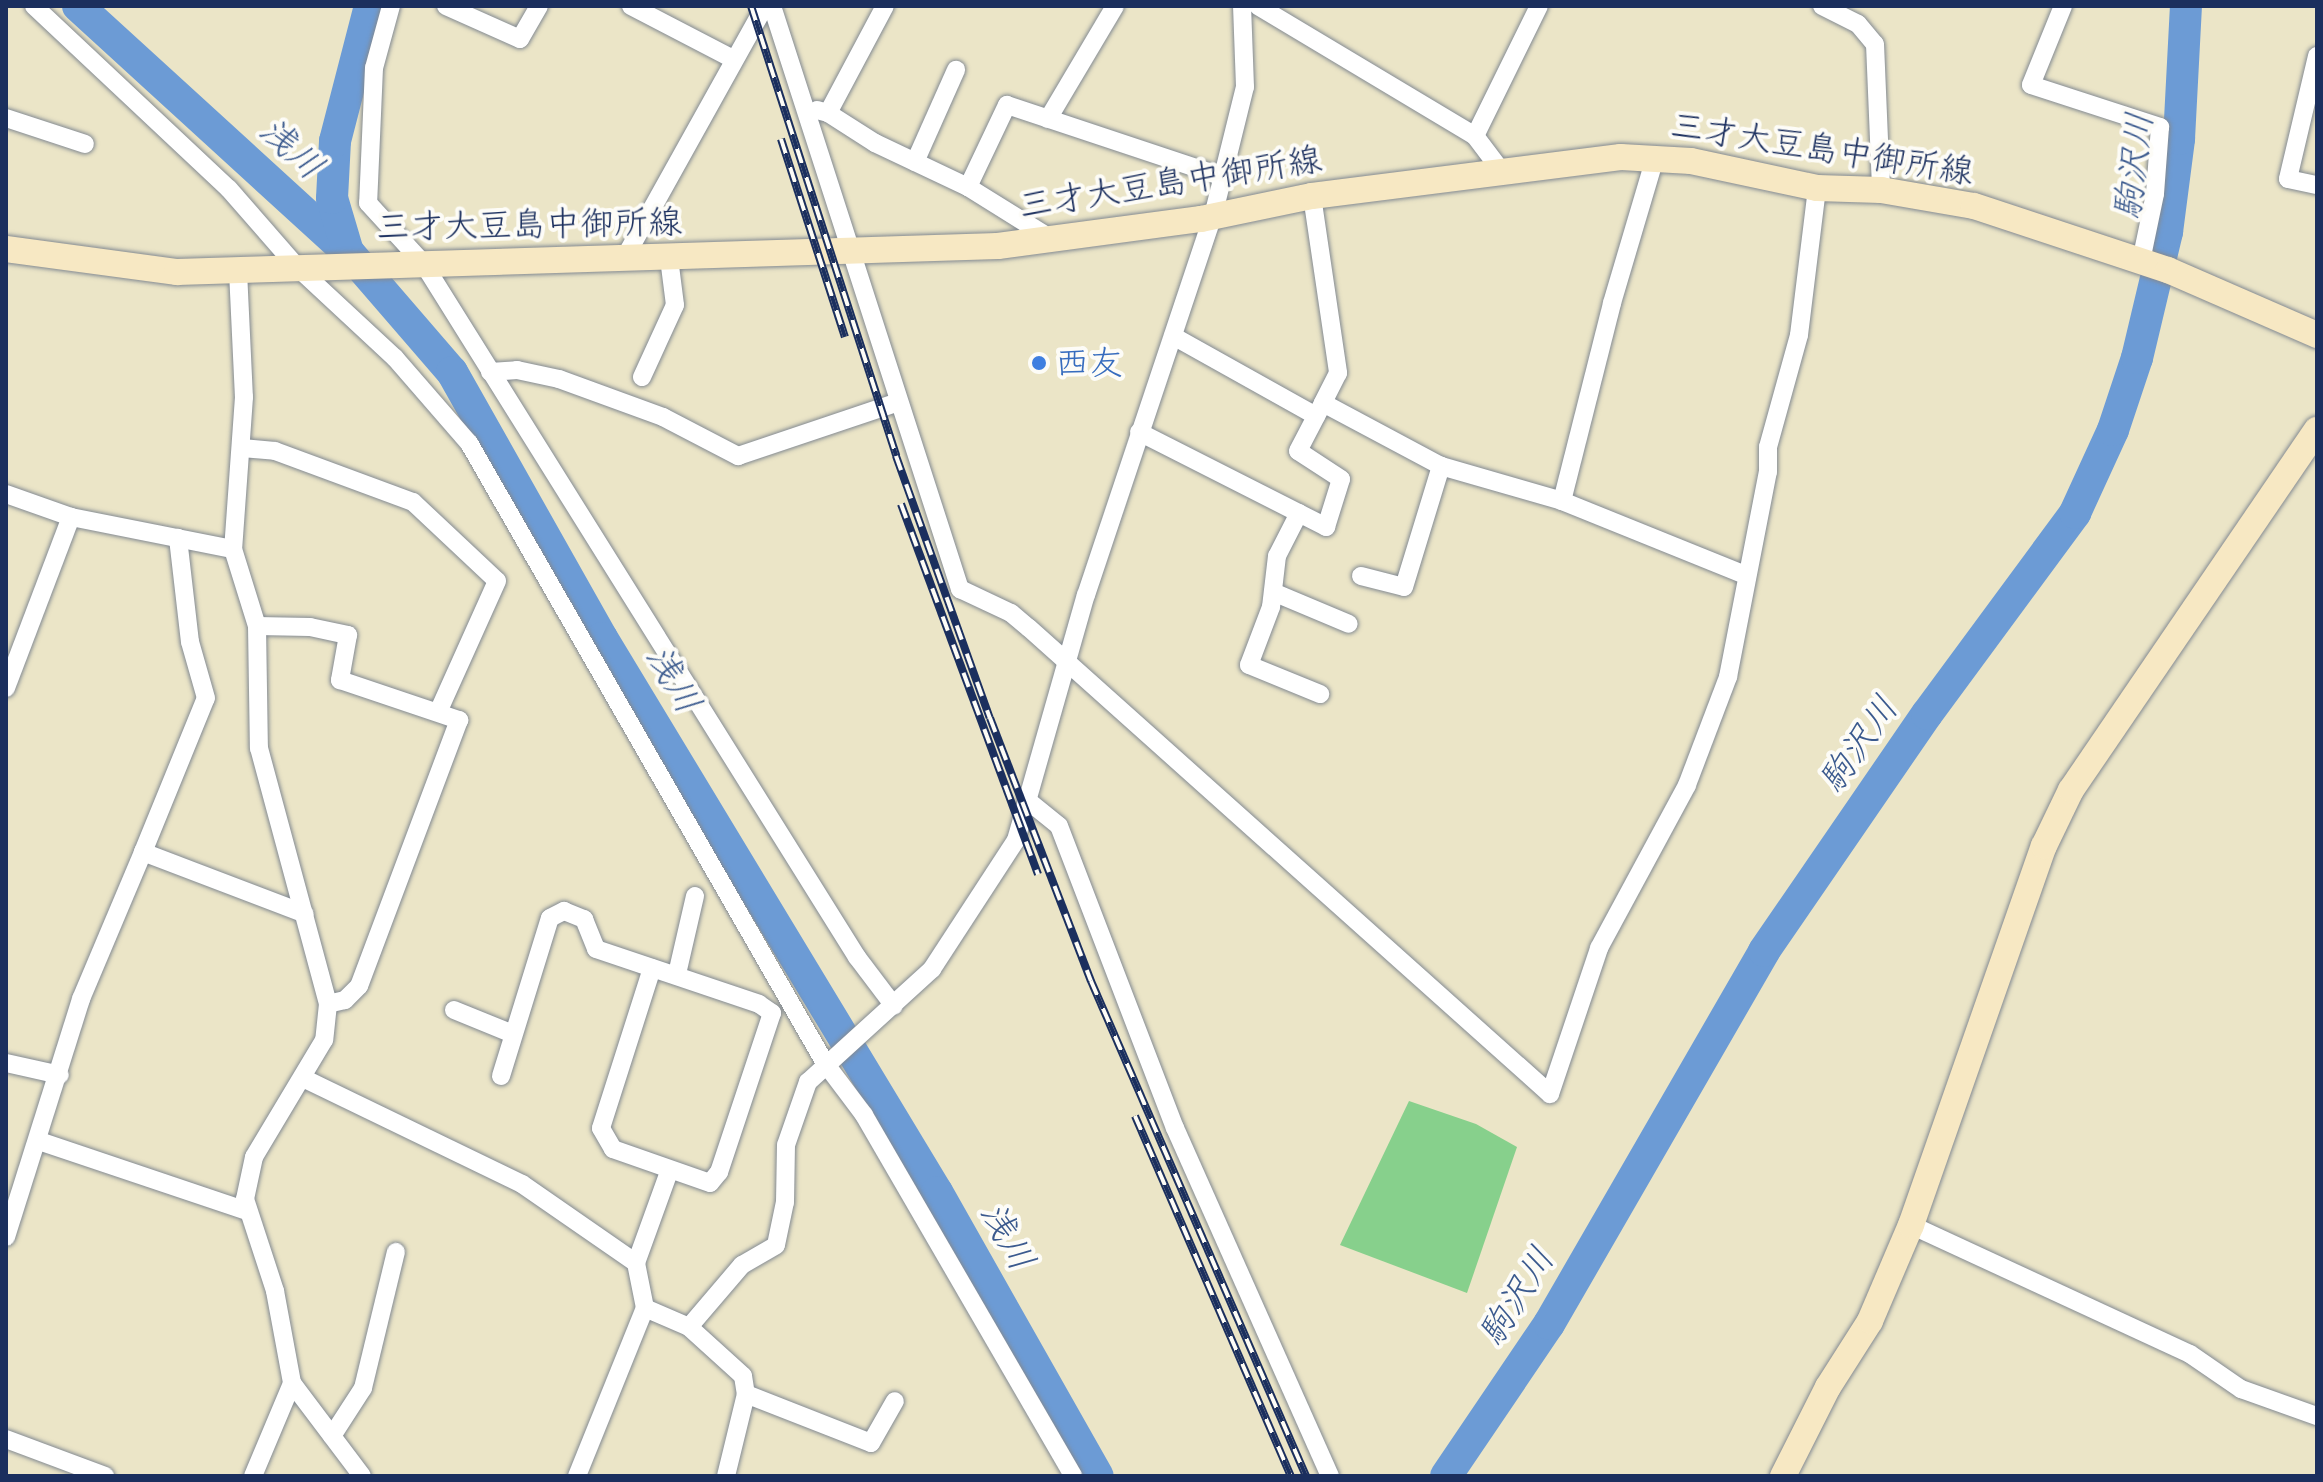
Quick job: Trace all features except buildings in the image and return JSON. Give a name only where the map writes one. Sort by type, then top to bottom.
[{"type":"main road","name":"三才大豆島中御所線","points":[[6,249],[177,272],[394,263],[848,253],[1053,240],[1213,216],[1312,196],[1500,169],[1587,159],[1655,158],[1817,188],[1881,190],[1974,206],[2153,265],[2317,335]]},
{"type":"main road","points":[[1783,1476],[1828,1387],[1870,1321],[1911,1225],[2044,846],[2071,790],[2317,430]]},
{"type":"street","points":[[34,6],[229,189],[306,266],[395,358],[469,443],[1073,1476]]},
{"type":"street","points":[[391,6],[374,68],[368,203],[423,263],[891,1009]]},
{"type":"street","points":[[446,6],[520,39],[539,6]]},
{"type":"street","points":[[631,6],[733,59]]},
{"type":"street","points":[[624,259],[765,6]]},
{"type":"street","points":[[772,6],[848,253],[960,589],[1011,613],[1550,1094],[1599,948],[1687,785],[1728,677],[1745,575],[1768,472],[1768,447],[1799,335],[1817,188]]},
{"type":"street","points":[[828,113],[885,6]]},
{"type":"street","points":[[1048,119],[1115,6]]},
{"type":"street","points":[[689,1327],[742,1265],[776,1245],[785,1202],[786,1145],[808,1082],[828,1060],[891,1009],[932,969],[1016,840],[1139,432],[1213,216],[1245,87],[1242,6]]},
{"type":"street","points":[[1258,6],[1475,136],[1500,169]]},
{"type":"street","points":[[1475,136],[1539,6]]},
{"type":"street","points":[[1822,6],[1858,24],[1875,44],[1881,190]]},
{"type":"street","points":[[2063,6],[2031,85],[2160,127],[2153,265]]},
{"type":"street","points":[[2317,56],[2288,179],[2317,185]]},
{"type":"street","points":[[915,162],[956,70]]},
{"type":"street","points":[[968,187],[1007,105],[1223,177]]},
{"type":"street","points":[[803,106],[828,113],[915,162],[968,187],[1053,240]]},
{"type":"street","points":[[6,118],[50,142],[85,144]]},
{"type":"street","points":[[1562,501],[1612,303],[1655,158]]},
{"type":"street","points":[[1139,432],[1326,527],[1341,479],[1298,451],[1338,373],[1312,196]]},
{"type":"street","points":[[642,377],[675,305],[669,258]]},
{"type":"street","points":[[238,271],[242,448],[233,549],[257,626],[259,748],[328,1004],[324,1040],[305,1079],[254,1157],[247,1211],[275,1291],[292,1383],[362,1476]]},
{"type":"street","points":[[1173,336],[1320,410],[1441,466],[1562,501],[1745,575]]},
{"type":"street","points":[[490,372],[517,370],[559,379],[663,417],[738,456],[898,402]]},
{"type":"street","points":[[242,448],[275,451],[413,502],[497,581],[439,710]]},
{"type":"street","points":[[1361,576],[1404,587],[1441,466]]},
{"type":"street","points":[[6,494],[71,517],[233,549]]},
{"type":"street","points":[[1299,513],[1277,556],[1273,592],[1249,665],[1320,694]]},
{"type":"street","points":[[6,688],[71,517]]},
{"type":"street","points":[[6,1237],[60,1075],[81,999],[206,698],[190,642],[178,538]]},
{"type":"street","points":[[1273,592],[1349,624]]},
{"type":"street","points":[[257,626],[310,627],[348,635],[340,680],[439,710],[459,720],[359,986],[345,1000],[328,1004]]},
{"type":"street","points":[[1027,800],[1059,826],[1180,1141],[1330,1476]]},
{"type":"street","points":[[143,852],[305,914]]},
{"type":"street","points":[[677,974],[695,896]]},
{"type":"street","points":[[501,1076],[550,918],[564,911],[584,919],[596,949],[677,974],[772,1013],[719,1172],[710,1183],[669,1172],[613,1149],[601,1128],[652,968]]},
{"type":"street","points":[[454,1010],[513,1034]]},
{"type":"street","points":[[6,1063],[60,1075]]},
{"type":"street","points":[[305,1079],[522,1184],[636,1263]]},
{"type":"street","points":[[39,1141],[247,1211]]},
{"type":"street","points":[[577,1476],[645,1308],[636,1263],[669,1172]]},
{"type":"street","points":[[1911,1225],[2190,1354],[2241,1389],[2317,1416]]},
{"type":"street","points":[[332,1436],[363,1388],[396,1252]]},
{"type":"street","points":[[645,1308],[689,1327],[743,1376],[746,1394],[726,1476]]},
{"type":"street","points":[[253,1476],[292,1383]]},
{"type":"street","points":[[746,1394],[871,1443],[895,1401]]},
{"type":"street","points":[[6,1439],[105,1476]]},
{"type":"green space","points":[[1409,1101],[1476,1124],[1517,1147],[1467,1293],[1340,1245]]},
{"type":"waterway","name":"浅川","points":[[78,6],[350,254],[452,372],[602,638],[937,1192],[1098,1476]]},
{"type":"waterway","points":[[348,252],[332,198],[335,141],[370,6]]},
{"type":"waterway","name":"駒沢川","points":[[1446,1476],[1549,1324],[1764,951],[1927,714],[2075,513],[2113,430],[2137,358],[2167,232],[2179,139],[2186,6]]},
{"type":"railway","points":[[751,6],[896,456],[990,718],[1091,981],[1306,1476]]},
{"type":"railway","points":[[781,139],[845,337]]},
{"type":"railway","points":[[901,504],[1038,875]]},
{"type":"railway","points":[[1135,1116],[1291,1476]]},
{"type":"place","name":"西友","points":[[1039,363]]}]
